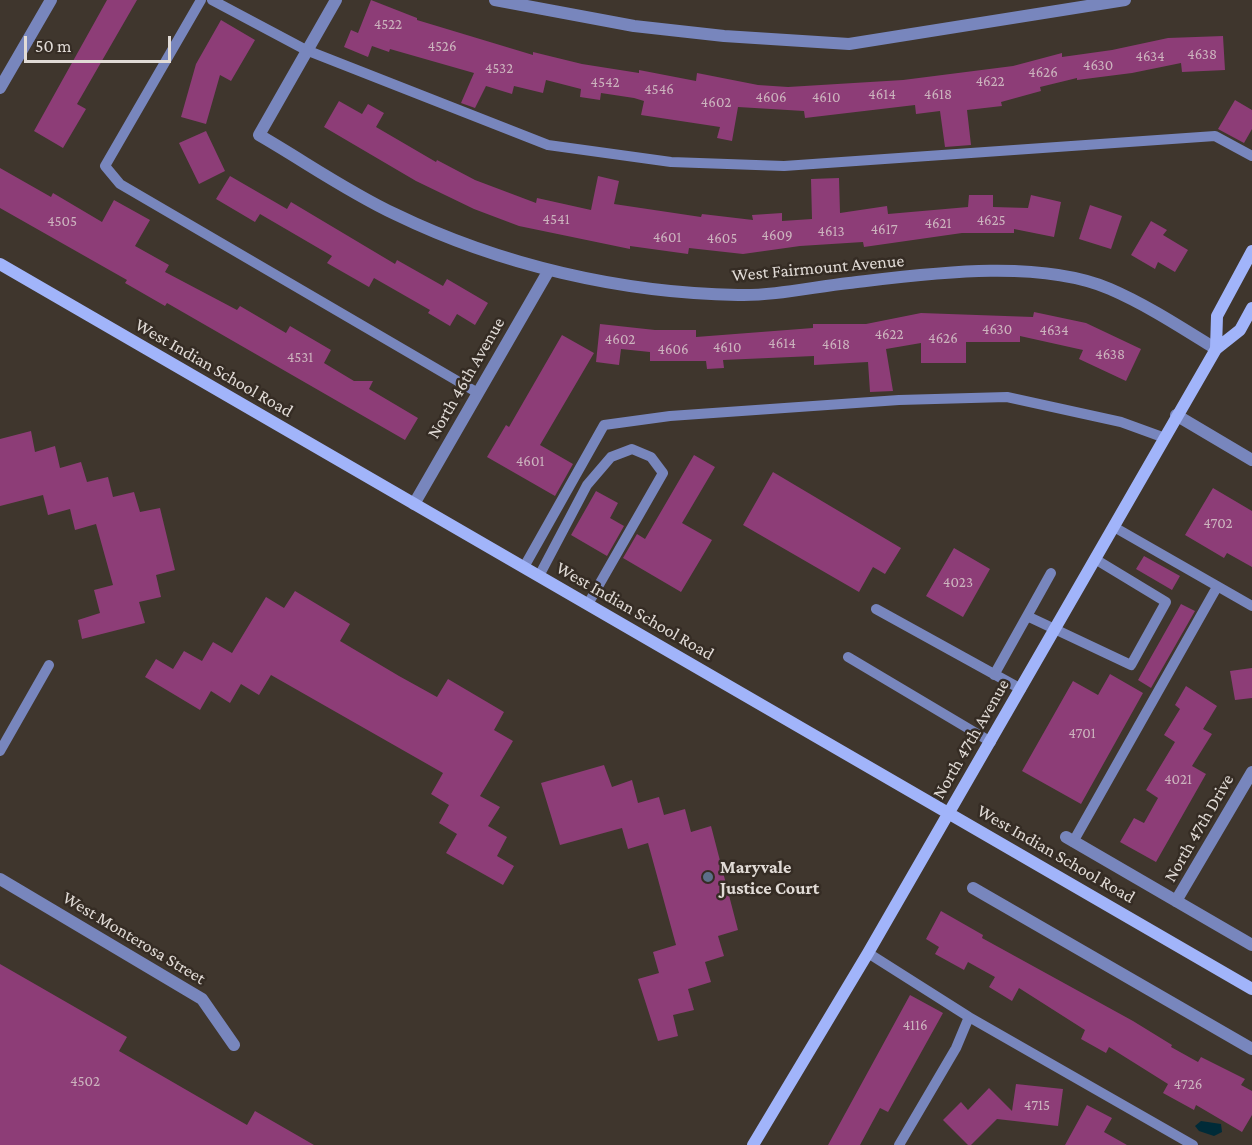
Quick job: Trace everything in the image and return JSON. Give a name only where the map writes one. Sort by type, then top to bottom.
[{"type":"main road","name":"North 47th Avenue","points":[[1216,349],[1217,316],[1252,251]]},
{"type":"main road","name":"West Indian School Road","points":[[0,264],[1252,989]]},
{"type":"main road","name":"North 47th Avenue","points":[[753,1145],[991,742],[1176,415],[1216,349],[1240,330],[1251,314]]},
{"type":"street","points":[[0,87],[51,0]]},
{"type":"street","points":[[306,50],[336,0]]},
{"type":"street","points":[[495,0],[634,26],[724,36],[849,44],[1125,0]]},
{"type":"street","name":"West Fairmount Avenue","points":[[306,50],[259,135],[393,213],[468,245],[549,270],[608,282],[740,296],[863,281],[1006,270],[1042,273],[1080,279],[1110,288],[1216,349]]},
{"type":"street","name":"North 46th Avenue","points":[[414,504],[549,270]]},
{"type":"street","points":[[1176,415],[1252,460]]},
{"type":"street","name":"North 47th Drive","points":[[1176,901],[1252,772]]},
{"type":"street","name":"West Indian School Road","points":[[1070,840],[1252,945]]},
{"type":"street","name":"West Monterosa Street","points":[[0,879],[202,999],[234,1045]]},
{"type":"street","points":[[973,888],[1252,1049]]},
{"type":"lane","points":[[201,0],[105,166],[120,184],[478,393]]},
{"type":"lane","points":[[212,0],[306,50],[548,145],[671,162],[784,166],[1215,136],[1252,156]]},
{"type":"lane","points":[[524,567],[604,425],[670,417],[888,400],[1007,397],[1121,422],[1165,438]]},
{"type":"lane","points":[[539,576],[587,485],[611,457],[632,449],[651,457],[663,473],[588,604]]},
{"type":"lane","points":[[1114,527],[1252,606]]},
{"type":"lane","points":[[1027,616],[1131,665],[1166,602],[1095,559]]},
{"type":"lane","points":[[994,675],[1051,573]]},
{"type":"lane","points":[[1070,840],[1217,587]]},
{"type":"lane","points":[[876,609],[1021,689]]},
{"type":"lane","points":[[848,657],[991,742]]},
{"type":"lane","points":[[0,751],[49,665]]},
{"type":"lane","points":[[868,953],[969,1017],[1193,1145]]},
{"type":"lane","points":[[899,1145],[956,1048],[969,1017]]},
{"type":"water","points":[[1201,1121],[1221,1124],[1222,1132],[1214,1136],[1199,1131],[1195,1126]]},
{"type":"building","points":[[107,0],[137,0],[77,104],[86,109],[63,148],[34,131]]},
{"type":"building","points":[[371,0],[417,18],[417,20],[533,55],[533,52],[582,64],[639,73],[639,70],[696,81],[697,73],[758,85],[788,87],[903,80],[1013,66],[1062,53],[1062,57],[1112,50],[1168,38],[1223,36],[1225,70],[1182,72],[1181,63],[1132,73],[1077,80],[1077,78],[1040,87],[1041,91],[1001,102],[1002,106],[967,110],[971,145],[945,147],[940,111],[916,114],[915,105],[805,118],[804,111],[738,107],[732,141],[717,138],[720,127],[641,115],[644,101],[601,93],[600,100],[580,97],[581,89],[546,80],[543,93],[514,86],[512,94],[486,86],[475,108],[461,103],[474,73],[390,49],[389,52],[372,46],[368,57],[344,47],[351,30],[358,33]]},
{"type":"building","points":[[221,20],[255,40],[231,81],[220,75],[206,124],[181,117],[196,64]]},
{"type":"building","points":[[1235,100],[1252,110],[1252,129],[1244,143],[1218,129]]},
{"type":"building","points":[[339,101],[362,114],[368,104],[384,113],[376,127],[436,162],[437,160],[475,180],[536,203],[537,198],[591,210],[598,176],[619,181],[614,204],[701,217],[702,214],[753,220],[752,215],[782,213],[782,221],[812,219],[811,179],[839,178],[840,213],[887,206],[888,214],[968,207],[969,195],[993,195],[993,207],[1028,208],[1031,195],[1061,202],[1054,237],[1014,229],[1014,233],[962,233],[864,247],[863,242],[800,246],[743,254],[689,248],[688,254],[630,246],[630,249],[519,226],[474,209],[416,181],[324,127]]},
{"type":"building","points":[[206,131],[225,171],[199,184],[179,143]]},
{"type":"building","points":[[0,168],[51,197],[53,193],[102,222],[114,200],[150,220],[135,246],[169,265],[165,272],[237,310],[240,306],[286,333],[290,326],[331,350],[324,363],[354,381],[373,381],[369,389],[418,418],[405,440],[167,303],[165,306],[125,283],[127,280],[0,208]]},
{"type":"building","points":[[230,176],[287,209],[291,202],[395,264],[397,260],[443,286],[447,279],[488,303],[475,325],[457,314],[450,326],[428,313],[430,310],[374,278],[369,287],[327,263],[332,256],[260,214],[255,222],[216,199]]},
{"type":"building","points":[[1090,205],[1122,216],[1111,249],[1079,239]]},
{"type":"building","points":[[1151,221],[1167,230],[1163,235],[1188,250],[1175,272],[1158,262],[1155,269],[1131,255]]},
{"type":"building","points":[[1034,312],[1086,323],[1141,349],[1126,381],[1079,359],[1083,350],[1020,336],[1020,342],[966,342],[966,363],[921,363],[921,343],[886,349],[893,391],[870,392],[868,362],[814,365],[814,356],[723,360],[724,368],[707,369],[706,361],[650,361],[650,352],[621,349],[619,365],[596,362],[600,324],[655,330],[696,330],[696,337],[813,328],[813,324],[866,324],[921,313],[1033,317]]},
{"type":"building","points":[[562,335],[594,353],[540,445],[573,464],[555,496],[487,457],[506,425],[509,427]]},
{"type":"building","points":[[31,431],[35,452],[55,446],[60,468],[81,462],[87,482],[108,477],[113,497],[134,492],[140,512],[160,508],[175,570],[156,575],[161,597],[139,602],[145,623],[82,639],[78,620],[100,613],[94,590],[113,585],[96,524],[75,530],[70,509],[48,515],[43,495],[0,506],[0,439]]},
{"type":"building","points":[[694,455],[715,467],[682,523],[712,540],[681,592],[623,558],[637,534],[645,539]]},
{"type":"building","points":[[773,472],[901,548],[885,574],[873,567],[859,592],[743,525]]},
{"type":"building","points":[[1213,488],[1252,511],[1252,567],[1227,553],[1224,558],[1185,535]]},
{"type":"building","points":[[596,491],[618,503],[610,518],[624,526],[607,556],[571,535]]},
{"type":"building","points":[[954,548],[990,569],[963,617],[926,596]]},
{"type":"building","points":[[1144,556],[1180,576],[1172,590],[1136,569]]},
{"type":"building","points":[[295,591],[350,624],[340,641],[399,676],[437,697],[448,679],[504,712],[494,730],[513,741],[480,796],[500,807],[488,826],[507,837],[497,856],[514,866],[503,885],[446,853],[457,834],[439,823],[449,805],[431,794],[443,773],[271,675],[259,695],[241,684],[230,703],[211,691],[200,710],[145,677],[156,659],[173,669],[184,651],[202,661],[213,642],[232,653],[266,597],[284,608]]},
{"type":"building","points":[[1181,604],[1195,611],[1151,688],[1138,680]]},
{"type":"building","points":[[1252,668],[1252,698],[1235,700],[1230,671]]},
{"type":"building","points":[[1110,674],[1143,693],[1081,804],[1022,771],[1073,681],[1098,695]]},
{"type":"building","points":[[1186,686],[1217,706],[1203,729],[1212,734],[1192,766],[1206,774],[1156,862],[1120,842],[1134,818],[1144,823],[1158,798],[1146,790],[1175,742],[1164,735],[1180,709],[1175,705]]},
{"type":"building","points":[[604,765],[612,787],[632,780],[638,803],[659,797],[664,815],[685,809],[691,832],[711,826],[738,930],[718,936],[724,956],[705,962],[711,982],[688,989],[694,1010],[673,1015],[678,1036],[658,1041],[638,979],[659,973],[653,952],[676,945],[648,843],[628,849],[622,828],[560,845],[541,783]]},
{"type":"building","points":[[941,911],[983,935],[982,938],[1133,1021],[1198,1062],[1201,1057],[1245,1079],[1241,1085],[1252,1091],[1252,1115],[1242,1132],[1196,1105],[1194,1110],[1163,1093],[1168,1084],[1109,1047],[1106,1053],[1081,1039],[1085,1030],[1019,988],[1012,1001],[989,987],[995,977],[968,962],[964,970],[935,954],[939,947],[926,939]]},
{"type":"building","points":[[0,964],[127,1037],[119,1051],[247,1125],[255,1111],[314,1145],[0,1145]]},
{"type":"building","points":[[910,995],[943,1013],[888,1112],[880,1108],[860,1145],[828,1145]]},
{"type":"building","points":[[1016,1084],[1063,1089],[1058,1126],[997,1119],[971,1145],[968,1145],[943,1120],[961,1102],[968,1110],[989,1088],[1012,1111]]},
{"type":"building","points":[[1087,1105],[1112,1118],[1104,1132],[1127,1145],[1065,1145]]},
{"type":"place","name":"Maryvale Justice Court","points":[[708,877]]}]
